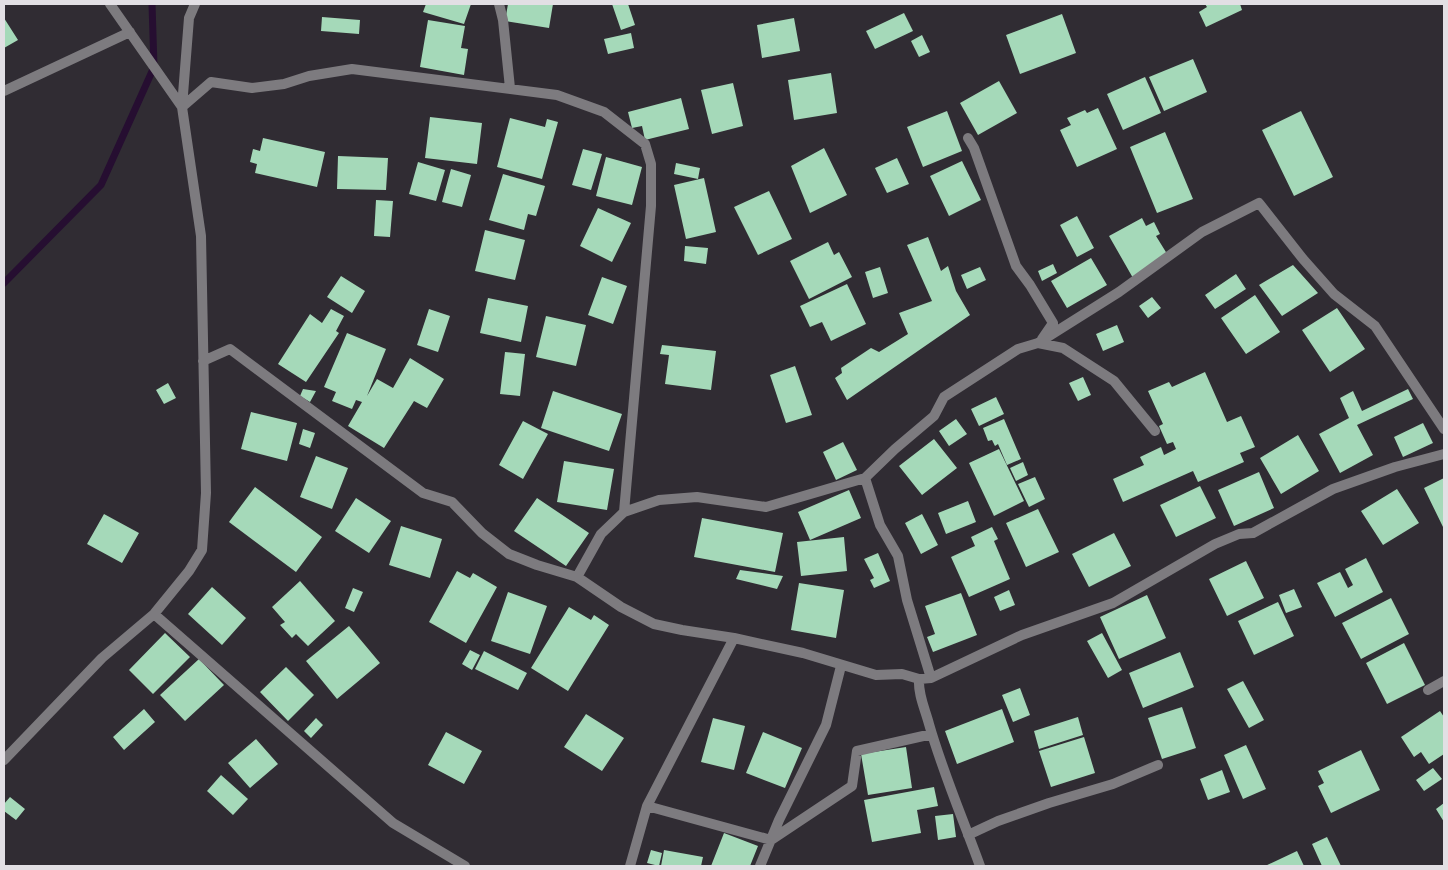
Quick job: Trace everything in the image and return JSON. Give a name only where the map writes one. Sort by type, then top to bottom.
[{"type":"street","points":[[110,4],[182,107]]},
{"type":"street","points":[[4,760],[102,658],[154,614],[188,572],[202,550],[206,493],[201,236],[182,107],[189,18],[195,4]]},
{"type":"street","points":[[499,4],[503,20],[510,88]]},
{"type":"street","points":[[4,91],[130,32]]},
{"type":"street","points":[[182,107],[211,82],[252,88],[284,84],[309,76],[352,69],[557,95],[604,112],[645,144],[650,164],[651,206],[624,512]]},
{"type":"street","points":[[968,138],[974,148],[996,206],[1016,266],[1053,323],[1038,343]]},
{"type":"street","points":[[577,577],[602,534],[624,512],[659,500],[696,497],[766,507],[865,478],[895,449],[934,416],[944,398],[1018,349],[1038,343],[1119,292],[1202,232],[1258,203],[1334,294],[1375,326],[1444,428]]},
{"type":"street","points":[[1038,343],[1063,348],[1114,381],[1154,431]]},
{"type":"street","points":[[203,361],[230,349],[423,492],[452,502],[482,534],[509,554],[577,577],[621,607],[654,624],[734,638],[803,653],[876,675],[902,674],[919,679],[931,678],[1022,635],[1113,603],[1215,544],[1239,534],[1253,533],[1333,489],[1395,467],[1444,454]]},
{"type":"street","points":[[865,478],[880,525],[898,556],[907,600],[931,678]]},
{"type":"street","points":[[154,614],[393,823],[465,866]]},
{"type":"street","points":[[630,866],[647,806],[734,638]]},
{"type":"street","points":[[760,866],[826,725],[841,666]]},
{"type":"street","points":[[919,679],[919,689],[932,734],[951,792],[980,866]]},
{"type":"street","points":[[1428,690],[1444,681]]},
{"type":"street","points":[[647,806],[771,840],[852,786],[858,751],[932,734]]},
{"type":"street","points":[[968,835],[998,820],[1113,784],[1158,765]]},
{"type":"building","points":[[426,4],[471,4],[464,24],[423,12]]},
{"type":"building","points":[[508,4],[553,4],[549,28],[505,21]]},
{"type":"building","points":[[612,4],[628,4],[635,25],[621,30]]},
{"type":"building","points":[[1205,4],[1240,4],[1242,10],[1206,27],[1199,12],[1207,7]]},
{"type":"building","points":[[904,13],[913,31],[875,49],[866,31]]},
{"type":"building","points":[[1062,14],[1076,53],[1020,74],[1006,35]]},
{"type":"building","points":[[322,17],[360,20],[359,34],[321,31]]},
{"type":"building","points":[[4,18],[18,40],[4,48]]},
{"type":"building","points":[[794,18],[800,51],[762,58],[757,25]]},
{"type":"building","points":[[428,20],[465,26],[461,48],[468,49],[464,75],[420,67]]},
{"type":"building","points":[[631,33],[634,48],[608,54],[604,39]]},
{"type":"building","points":[[922,35],[930,52],[919,57],[911,41]]},
{"type":"building","points":[[1193,59],[1207,92],[1164,111],[1149,77]]},
{"type":"building","points":[[831,73],[837,113],[794,120],[788,80]]},
{"type":"building","points":[[1145,77],[1161,113],[1123,130],[1107,94]]},
{"type":"building","points":[[999,81],[1017,113],[978,135],[960,103]]},
{"type":"building","points":[[733,83],[743,126],[712,134],[701,90]]},
{"type":"building","points":[[681,98],[689,129],[645,140],[642,126],[632,128],[628,112]]},
{"type":"building","points":[[1098,108],[1117,149],[1077,167],[1060,130],[1071,125],[1067,118],[1085,110],[1087,113]]},
{"type":"building","points":[[947,111],[962,151],[923,167],[907,127]]},
{"type":"building","points":[[1301,111],[1333,177],[1294,196],[1262,130]]},
{"type":"building","points":[[430,117],[482,123],[477,164],[425,158]]},
{"type":"building","points":[[510,118],[545,127],[547,119],[558,122],[542,179],[497,167]]},
{"type":"building","points":[[1165,132],[1193,199],[1157,213],[1130,147]]},
{"type":"building","points":[[263,138],[325,152],[317,187],[255,173],[257,164],[250,162],[253,149],[260,151]]},
{"type":"building","points":[[824,148],[847,195],[810,213],[791,166]]},
{"type":"building","points":[[583,149],[602,154],[591,190],[572,185]]},
{"type":"building","points":[[338,156],[388,158],[386,190],[337,189]]},
{"type":"building","points":[[606,157],[642,167],[632,205],[596,196]]},
{"type":"building","points":[[897,158],[909,184],[887,193],[875,168]]},
{"type":"building","points":[[962,161],[981,200],[949,216],[930,176]]},
{"type":"building","points":[[418,162],[445,170],[436,201],[409,194]]},
{"type":"building","points":[[676,163],[700,168],[698,179],[674,174]]},
{"type":"building","points":[[451,169],[471,175],[462,207],[442,202]]},
{"type":"building","points":[[503,174],[545,186],[536,216],[528,214],[524,230],[489,220]]},
{"type":"building","points":[[704,178],[716,232],[686,239],[674,185]]},
{"type":"building","points":[[769,191],[792,239],[758,255],[734,207]]},
{"type":"building","points":[[376,200],[393,201],[390,237],[374,236]]},
{"type":"building","points":[[598,208],[631,223],[612,262],[580,246]]},
{"type":"building","points":[[1077,216],[1094,248],[1077,257],[1060,225]]},
{"type":"building","points":[[1142,218],[1146,226],[1154,222],[1160,234],[1156,236],[1169,257],[1133,278],[1109,236]]},
{"type":"building","points":[[485,230],[525,240],[515,280],[475,271]]},
{"type":"building","points":[[928,237],[941,271],[948,266],[956,291],[970,315],[847,400],[835,378],[842,373],[841,368],[871,348],[879,352],[908,334],[899,313],[932,301],[907,245]]},
{"type":"building","points":[[828,242],[834,255],[839,252],[852,277],[809,299],[790,261]]},
{"type":"building","points":[[685,246],[708,248],[706,264],[684,261]]},
{"type":"building","points":[[1091,258],[1107,285],[1067,308],[1051,281]]},
{"type":"building","points":[[1053,264],[1057,273],[1042,281],[1038,271]]},
{"type":"building","points":[[1293,265],[1318,293],[1282,316],[1259,285]]},
{"type":"building","points":[[880,267],[888,293],[873,298],[865,272]]},
{"type":"building","points":[[980,267],[986,280],[967,289],[961,275]]},
{"type":"building","points":[[1236,274],[1246,289],[1215,309],[1205,295]]},
{"type":"building","points":[[341,276],[365,291],[352,313],[327,297]]},
{"type":"building","points":[[602,277],[627,286],[613,324],[588,315]]},
{"type":"building","points":[[847,284],[866,324],[831,341],[822,322],[810,327],[800,306]]},
{"type":"building","points":[[1255,295],[1280,332],[1246,354],[1221,318]]},
{"type":"building","points":[[1152,297],[1161,308],[1148,318],[1139,306]]},
{"type":"building","points":[[488,298],[528,306],[521,342],[480,333]]},
{"type":"building","points":[[1337,308],[1365,349],[1330,372],[1302,330]]},
{"type":"building","points":[[331,309],[344,316],[336,331],[339,333],[306,382],[278,364],[310,314],[322,323]]},
{"type":"building","points":[[429,309],[450,316],[438,352],[417,345]]},
{"type":"building","points":[[546,316],[586,325],[576,366],[536,357]]},
{"type":"building","points":[[1117,325],[1124,342],[1103,351],[1096,334]]},
{"type":"building","points":[[347,333],[386,349],[367,396],[377,379],[393,388],[410,358],[444,379],[427,408],[414,401],[384,448],[348,426],[362,402],[356,400],[352,409],[332,401],[336,392],[324,387]]},
{"type":"building","points":[[662,345],[716,351],[711,390],[665,384],[669,355],[660,354]]},
{"type":"building","points":[[505,352],[525,354],[520,396],[500,394]]},
{"type":"building","points":[[795,366],[812,415],[786,423],[770,375]]},
{"type":"building","points":[[1205,372],[1227,422],[1241,416],[1255,447],[1240,453],[1244,462],[1198,482],[1193,471],[1123,502],[1113,479],[1144,465],[1140,457],[1161,447],[1164,455],[1176,449],[1173,442],[1167,444],[1159,426],[1163,424],[1148,391],[1169,382],[1172,387]]},
{"type":"building","points":[[1083,377],[1091,395],[1078,401],[1069,383]]},
{"type":"building","points":[[168,383],[176,398],[164,404],[156,390]]},
{"type":"building","points":[[303,389],[316,391],[310,402],[300,396]]},
{"type":"building","points":[[1408,389],[1413,399],[1357,425],[1373,455],[1340,473],[1319,434],[1349,418],[1340,398],[1353,391],[1362,411]]},
{"type":"building","points":[[553,391],[622,414],[609,451],[541,428]]},
{"type":"building","points":[[996,397],[1004,414],[979,426],[971,409]]},
{"type":"building","points":[[251,412],[297,423],[287,461],[241,449]]},
{"type":"building","points":[[956,419],[967,434],[949,446],[939,431]]},
{"type":"building","points":[[1004,419],[1021,459],[1007,465],[998,444],[995,446],[992,440],[988,441],[983,428]]},
{"type":"building","points":[[523,421],[548,434],[523,479],[499,465]]},
{"type":"building","points":[[1423,423],[1433,443],[1403,457],[1394,437]]},
{"type":"building","points":[[303,429],[315,433],[310,448],[299,444]]},
{"type":"building","points":[[1298,435],[1319,471],[1281,494],[1260,458]]},
{"type":"building","points":[[934,439],[957,468],[922,495],[899,466]]},
{"type":"building","points":[[843,442],[857,470],[836,480],[823,452]]},
{"type":"building","points":[[999,449],[1024,501],[994,516],[969,463]]},
{"type":"building","points":[[316,456],[348,468],[332,509],[300,497]]},
{"type":"building","points":[[564,461],[614,469],[607,510],[557,502]]},
{"type":"building","points":[[1023,462],[1028,475],[1016,481],[1010,468]]},
{"type":"building","points":[[1259,472],[1274,508],[1234,526],[1218,490]]},
{"type":"building","points":[[1035,477],[1045,499],[1029,507],[1018,484]]},
{"type":"building","points":[[1444,478],[1444,529],[1424,488]]},
{"type":"building","points":[[1200,486],[1216,518],[1176,537],[1160,505]]},
{"type":"building","points":[[255,487],[322,537],[296,572],[229,522]]},
{"type":"building","points":[[1397,489],[1419,523],[1383,545],[1361,511]]},
{"type":"building","points":[[849,490],[861,518],[810,540],[798,512]]},
{"type":"building","points":[[356,498],[391,521],[369,553],[335,531]]},
{"type":"building","points":[[537,498],[589,533],[566,566],[514,531]]},
{"type":"building","points":[[968,501],[976,522],[946,534],[938,513]]},
{"type":"building","points":[[1038,509],[1059,552],[1026,567],[1006,523]]},
{"type":"building","points":[[104,514],[139,533],[122,563],[87,544]]},
{"type":"building","points":[[922,514],[938,545],[921,554],[905,523]]},
{"type":"building","points":[[702,518],[783,533],[775,572],[694,557]]},
{"type":"building","points":[[401,526],[442,539],[430,578],[389,565]]},
{"type":"building","points":[[992,527],[998,539],[994,541],[1010,579],[969,597],[951,557],[975,546],[971,537]]},
{"type":"building","points":[[1114,533],[1131,566],[1089,587],[1072,554]]},
{"type":"building","points":[[844,537],[847,571],[801,576],[797,542]]},
{"type":"building","points":[[878,553],[890,581],[874,588],[870,580],[874,578],[864,559]]},
{"type":"building","points":[[1366,558],[1383,592],[1335,617],[1317,583],[1340,572],[1348,588],[1353,585],[1345,569]]},
{"type":"building","points":[[1246,561],[1264,598],[1227,616],[1209,579]]},
{"type":"building","points":[[740,570],[783,576],[777,589],[736,579]]},
{"type":"building","points":[[457,571],[470,578],[473,573],[497,587],[466,643],[429,622]]},
{"type":"building","points":[[300,581],[335,621],[308,646],[296,634],[292,638],[280,625],[285,622],[272,607]]},
{"type":"building","points":[[799,583],[844,590],[836,638],[791,630]]},
{"type":"building","points":[[212,587],[246,618],[222,645],[188,614]]},
{"type":"building","points":[[353,588],[363,592],[354,612],[345,608]]},
{"type":"building","points":[[1294,589],[1302,607],[1286,613],[1279,595]]},
{"type":"building","points":[[1009,590],[1015,605],[1000,611],[994,597]]},
{"type":"building","points":[[508,592],[547,606],[530,654],[491,641]]},
{"type":"building","points":[[961,593],[977,635],[933,652],[927,637],[935,634],[925,606]]},
{"type":"building","points":[[1147,595],[1166,638],[1119,659],[1100,617]]},
{"type":"building","points":[[1391,598],[1409,634],[1361,659],[1342,623]]},
{"type":"building","points":[[1278,602],[1294,636],[1254,655],[1238,621]]},
{"type":"building","points":[[569,607],[591,620],[594,615],[609,625],[568,691],[531,668]]},
{"type":"building","points":[[349,626],[380,663],[337,699],[306,661]]},
{"type":"building","points":[[165,633],[190,657],[153,694],[129,670]]},
{"type":"building","points":[[1102,633],[1122,670],[1108,678],[1087,641]]},
{"type":"building","points":[[1404,643],[1425,685],[1387,704],[1366,663]]},
{"type":"building","points":[[470,650],[480,655],[472,670],[462,664]]},
{"type":"building","points":[[484,651],[527,673],[518,690],[475,669]]},
{"type":"building","points":[[1180,652],[1194,687],[1143,708],[1129,673]]},
{"type":"building","points":[[199,659],[224,685],[185,721],[160,695]]},
{"type":"building","points":[[286,667],[314,695],[288,721],[260,692]]},
{"type":"building","points":[[1243,681],[1264,720],[1249,728],[1227,689]]},
{"type":"building","points":[[1020,688],[1030,715],[1013,722],[1002,695]]},
{"type":"building","points":[[1182,707],[1196,748],[1162,759],[1148,718]]},
{"type":"building","points":[[144,709],[155,722],[124,750],[113,737]]},
{"type":"building","points":[[1002,709],[1014,742],[957,764],[945,731]]},
{"type":"building","points":[[1440,711],[1444,717],[1444,754],[1429,764],[1421,752],[1414,757],[1401,737]]},
{"type":"building","points":[[586,714],[624,738],[602,771],[564,747]]},
{"type":"building","points":[[1078,717],[1083,735],[1039,749],[1034,731]]},
{"type":"building","points":[[316,718],[323,725],[311,738],[304,731]]},
{"type":"building","points":[[713,718],[745,726],[734,770],[701,762]]},
{"type":"building","points":[[446,732],[482,751],[464,784],[428,765]]},
{"type":"building","points":[[763,732],[802,748],[785,788],[746,773]]},
{"type":"building","points":[[1084,737],[1095,773],[1051,787],[1039,751]]},
{"type":"building","points":[[256,739],[278,764],[250,788],[228,763]]},
{"type":"building","points":[[1246,745],[1266,789],[1243,799],[1224,755]]},
{"type":"building","points":[[906,747],[912,788],[868,795],[861,754]]},
{"type":"building","points":[[1361,750],[1380,790],[1331,813],[1318,786],[1324,783],[1318,771]]},
{"type":"building","points":[[1433,768],[1442,779],[1424,791],[1416,780]]},
{"type":"building","points":[[1222,770],[1230,792],[1208,800],[1200,779]]},
{"type":"building","points":[[221,775],[248,799],[233,815],[207,791]]},
{"type":"building","points":[[934,787],[938,806],[917,810],[921,833],[872,842],[864,800]]},
{"type":"building","points":[[10,797],[25,809],[16,820],[4,811],[4,804]]},
{"type":"building","points":[[1444,803],[1444,822],[1436,809]]},
{"type":"building","points":[[953,814],[956,837],[938,840],[935,816]]},
{"type":"building","points":[[724,833],[758,846],[750,866],[711,866]]},
{"type":"building","points":[[1327,837],[1341,866],[1322,866],[1312,844]]},
{"type":"building","points":[[651,850],[662,853],[659,866],[647,863]]},
{"type":"building","points":[[664,850],[703,857],[701,866],[661,866]]},
{"type":"building","points":[[1297,851],[1304,866],[1265,866]]},
{"type":"waterway","points":[[4,283],[101,185],[154,67],[152,4]]}]
